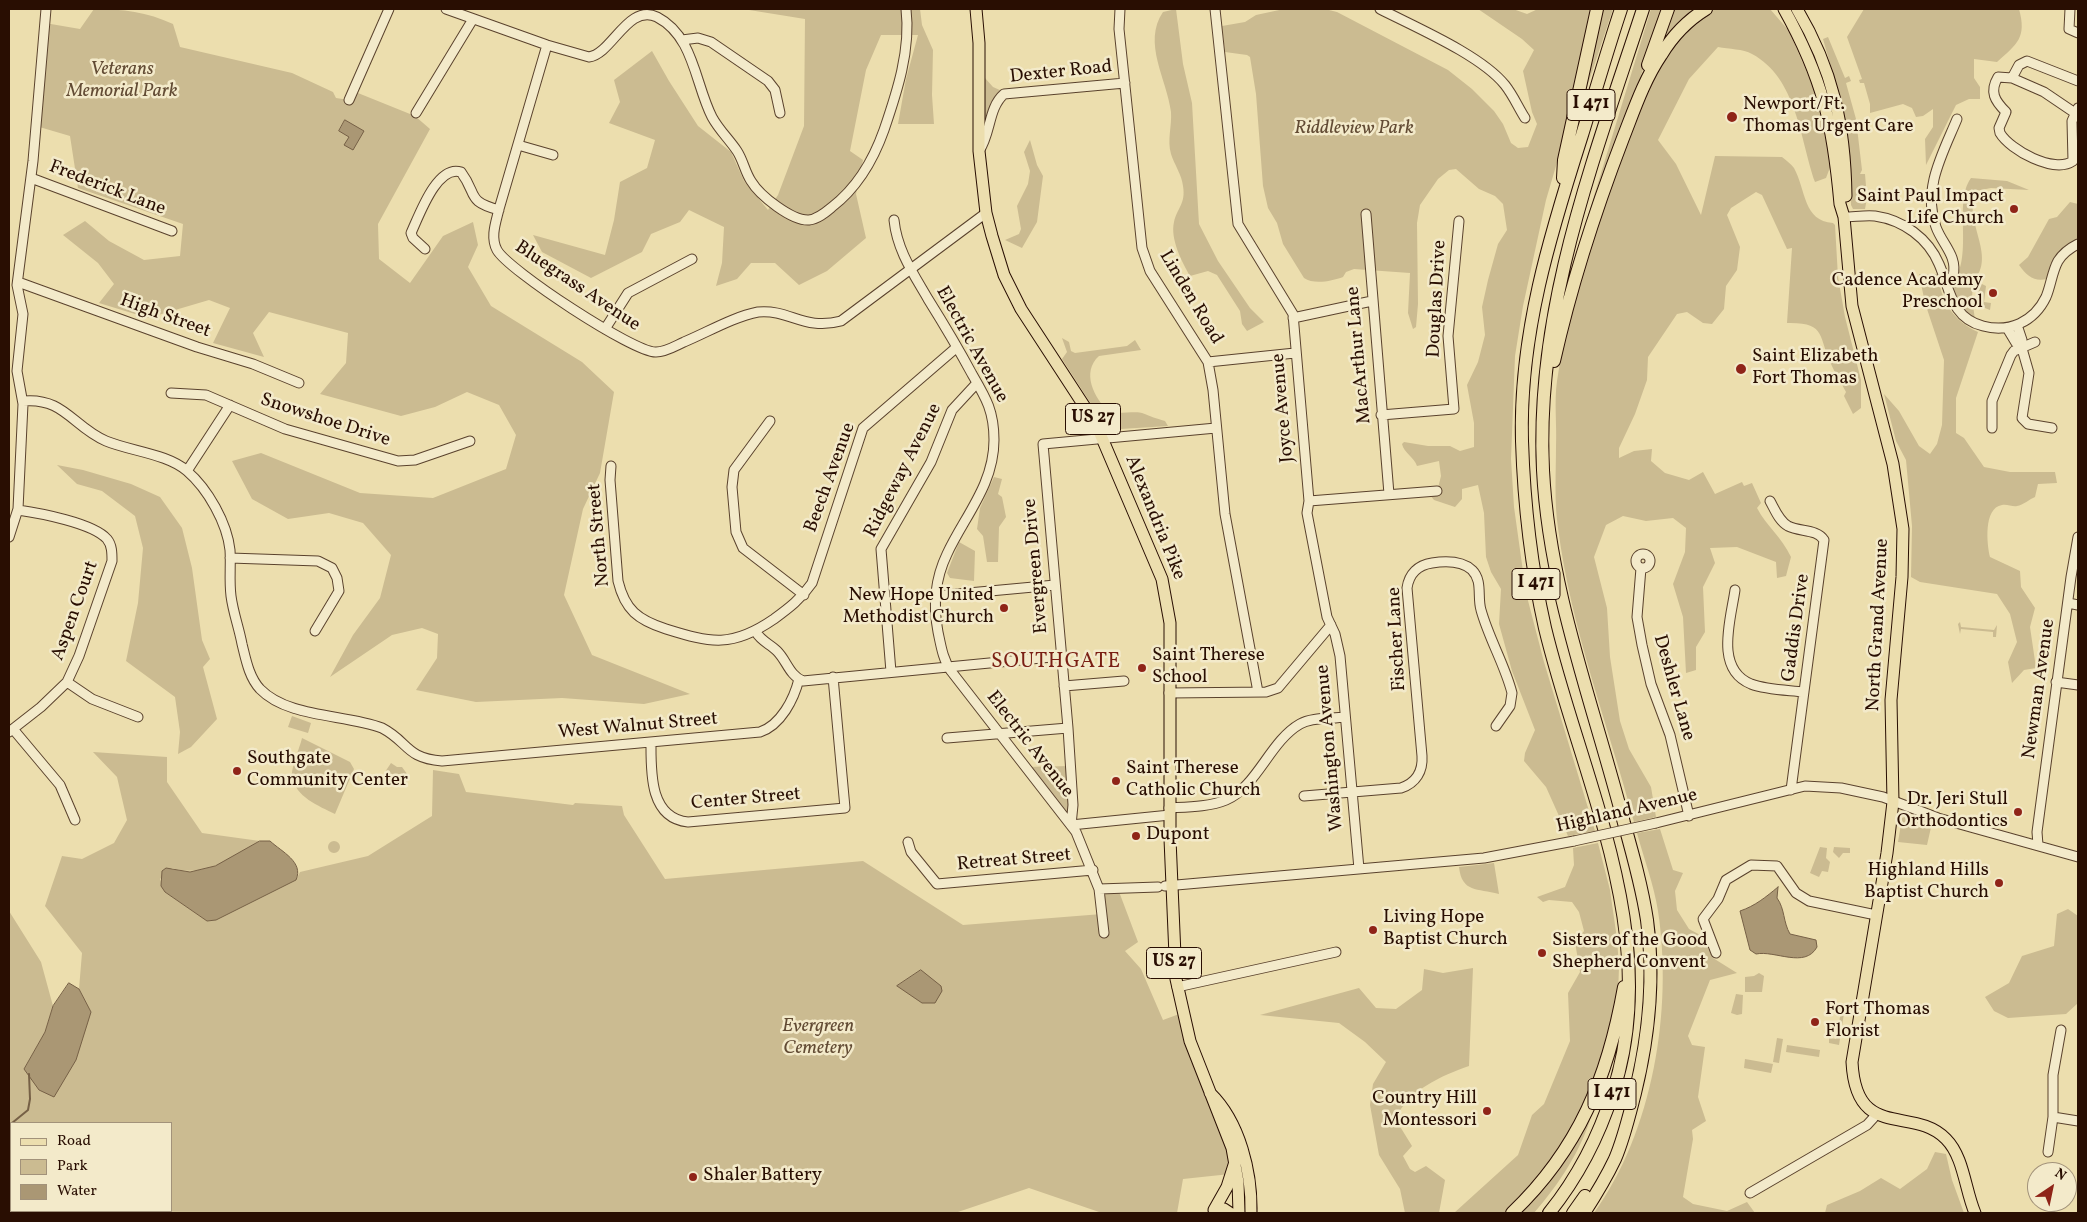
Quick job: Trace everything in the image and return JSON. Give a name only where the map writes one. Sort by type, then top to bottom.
[{"type":"highway","points":[[1560,202],[1564,160],[1597,9]]},
{"type":"highway","name":"I 471","points":[[1549,1213],[1561,1198],[1588,1152],[1606,1113],[1618,1078],[1624,1056],[1630,1013],[1629,960],[1615,877],[1539,601],[1526,515],[1522,436],[1526,358],[1534,304],[1560,202],[1621,9]]},
{"type":"highway","name":"I 471","points":[[1573,1213],[1606,1160],[1635,1090],[1646,1044],[1650,1004],[1650,956],[1647,922],[1633,855],[1569,629],[1550,550],[1542,440],[1546,379],[1554,309],[1571,235],[1643,9]]},
{"type":"highway","points":[[1546,379],[1554,361],[1584,248],[1635,108],[1668,9]]},
{"type":"highway","points":[[1635,108],[1661,54],[1683,27],[1706,9]]},
{"type":"highway","points":[[1512,1213],[1554,1167],[1589,1108],[1611,1049],[1629,960]]},
{"type":"highway","points":[[1584,1213],[1618,1152],[1635,1090]]},
{"type":"main road","name":"Alexandria Pike","points":[[976,9],[980,43],[979,151],[986,212],[1004,275],[1022,309],[1082,402],[1102,438],[1166,591],[1170,623],[1170,812],[1165,886],[1177,987],[1190,1041],[1232,1148],[1239,1196],[1239,1213]]},
{"type":"main road","name":"North Grand Avenue","points":[[1784,9],[1806,49],[1825,100],[1833,136],[1840,204],[1844,217],[1852,306],[1894,464],[1903,529],[1902,583],[1891,700],[1893,802],[1886,859],[1852,1062],[1856,1088],[1862,1100],[1877,1114]]},
{"type":"main road","name":"North Grand Avenue","points":[[1797,9],[1820,53],[1839,112],[1846,155],[1847,205],[1844,217]]},
{"type":"main road","name":"Alexandria Pike","points":[[1210,1093],[1222,1104],[1238,1140],[1251,1196],[1251,1213]]},
{"type":"main road","points":[[1877,1114],[1890,1120],[1928,1127],[1948,1141],[1956,1152],[1975,1213]]},
{"type":"main road","points":[[1213,1212],[1227,1187],[1235,1164]]},
{"type":"main road","points":[[1213,1212],[1224,1200],[1239,1196],[1251,1196]]},
{"type":"main road","points":[[1213,1212],[1224,1209],[1230,1213]]},
{"type":"street","points":[[9,537],[18,510],[23,401],[17,371],[23,314],[18,282],[31,178],[46,9]]},
{"type":"street","points":[[349,100],[389,9]]},
{"type":"street","points":[[446,9],[547,45],[586,56],[594,56],[623,28],[647,15],[667,24],[682,40],[712,117],[738,152],[756,188],[794,217],[809,220],[826,213],[845,198],[862,178],[872,161],[887,124],[907,49],[906,9]]},
{"type":"street","name":"Linden Road","points":[[1120,9],[1118,23],[1140,232],[1151,273],[1208,362],[1225,514],[1258,692]]},
{"type":"street","name":"Joyce Avenue","points":[[1215,9],[1238,224],[1290,306],[1293,318],[1309,501],[1307,513],[1327,617],[1331,625]]},
{"type":"street","points":[[1380,9],[1452,48],[1487,70],[1504,84],[1525,118]]},
{"type":"street","points":[[2070,9],[2069,28],[2078,33]]},
{"type":"street","points":[[416,113],[473,19]]},
{"type":"street","points":[[682,40],[698,38],[711,42],[768,81],[775,90],[780,113]]},
{"type":"street","name":"Bluegrass Avenue","points":[[547,45],[499,210],[494,242],[504,260],[605,329],[645,351],[663,352],[758,312],[775,313],[814,324],[833,324],[845,320],[986,212]]},
{"type":"street","points":[[2012,78],[2018,65],[2027,60],[2078,81]]},
{"type":"street","points":[[1998,77],[2012,78],[2044,92],[2076,111],[2072,121],[2074,158],[2071,162],[2046,162],[2027,156],[2000,133],[1999,128],[2006,112],[1996,100],[1993,92],[1998,77]]},
{"type":"street","name":"Dexter Road","points":[[979,151],[985,143],[995,106],[1000,97],[1006,93],[1125,83]]},
{"type":"street","points":[[1945,283],[1954,274],[1953,259],[1935,225],[1932,182],[1957,119]]},
{"type":"street","points":[[518,145],[553,155]]},
{"type":"street","points":[[425,249],[413,238],[411,233],[434,184],[451,172],[461,172],[475,200],[481,205],[499,210]]},
{"type":"street","name":"Frederick Lane","points":[[31,178],[172,231]]},
{"type":"street","name":"MacArthur Lane","points":[[1366,214],[1381,415],[1389,494]]},
{"type":"street","points":[[1844,217],[1874,216],[1897,222],[1920,236],[1934,255],[1953,304],[1966,318],[1980,326],[2008,328],[2017,325],[2034,314],[2042,304],[2058,262],[2069,249],[2078,244]]},
{"type":"street","name":"Electric Avenue","points":[[894,220],[897,242],[911,270],[958,347],[992,412],[994,443],[992,456],[980,495],[946,554],[936,596],[938,629],[948,667],[1071,825]]},
{"type":"street","name":"Douglas Drive","points":[[1381,415],[1454,409],[1448,331],[1459,221]]},
{"type":"street","points":[[605,329],[628,293],[692,259]]},
{"type":"street","name":"High Street","points":[[18,282],[197,347],[253,364],[300,383]]},
{"type":"street","points":[[1293,318],[1372,301]]},
{"type":"street","points":[[2017,325],[2029,373],[2022,418],[2025,422],[2052,428]]},
{"type":"street","points":[[2008,328],[2016,343],[2021,346]]},
{"type":"street","points":[[1992,428],[1992,400],[2011,355],[2021,346],[2035,342]]},
{"type":"street","name":"Beech Avenue","points":[[756,632],[795,604],[814,578],[863,428],[958,347]]},
{"type":"street","points":[[1208,362],[1296,353]]},
{"type":"street","name":"Ridgeway Avenue","points":[[891,672],[880,550],[931,462],[952,410],[977,383]]},
{"type":"street","name":"Snowshoe Drive","points":[[171,393],[206,395],[285,429],[398,461],[415,460],[470,441]]},
{"type":"street","points":[[23,401],[35,400],[52,404],[100,438],[164,459],[187,471],[230,405]]},
{"type":"street","points":[[770,421],[734,470],[732,482],[736,532],[743,548],[804,594]]},
{"type":"street","points":[[1102,438],[1216,428]]},
{"type":"street","name":"Evergreen Drive","points":[[1102,438],[1042,444],[1068,728],[1073,805],[1071,825],[1093,870],[1099,889],[1104,934]]},
{"type":"street","name":"North Street","points":[[611,466],[610,480],[618,581],[622,597],[628,607],[653,624],[698,639],[730,640],[756,632]]},
{"type":"street","name":"West Walnut Street","points":[[187,471],[209,500],[223,524],[230,558],[232,605],[248,666],[260,688],[278,702],[382,728],[394,736],[412,753],[426,759],[455,760],[763,731],[774,724],[780,717],[793,696],[799,679]]},
{"type":"street","points":[[1309,501],[1436,491]]},
{"type":"street","name":"Gaddis Drive","points":[[1770,501],[1780,520],[1788,526],[1818,534],[1824,540],[1791,790]]},
{"type":"street","name":"Aspen Court","points":[[11,730],[58,692],[67,682],[79,656],[109,576],[112,561],[112,549],[107,539],[97,531],[64,520],[18,510]]},
{"type":"street","name":"Newman Avenue","points":[[2038,845],[2037,832],[2056,682],[2078,537]]},
{"type":"street","points":[[230,558],[318,561],[332,568],[338,578],[339,591],[315,631]]},
{"type":"street","name":"Fischer Lane","points":[[1352,792],[1405,786],[1416,778],[1421,769],[1422,756],[1407,588],[1411,576],[1421,566],[1435,562],[1458,562],[1471,569],[1477,578],[1481,610],[1512,693],[1510,706],[1496,726]]},
{"type":"street","name":"Deshler Lane","points":[[1641,568],[1637,617],[1641,643],[1651,684],[1670,735],[1689,816]]},
{"type":"street","points":[[936,596],[1055,585]]},
{"type":"street","points":[[1735,590],[1728,650],[1734,671],[1743,679],[1753,684],[1804,692]]},
{"type":"street","points":[[2068,603],[2078,605]]},
{"type":"street","points":[[1169,693],[1270,692],[1283,684],[1331,625]]},
{"type":"street","name":"Washington Avenue","points":[[1331,625],[1339,652],[1358,869]]},
{"type":"street","points":[[756,632],[759,637],[780,653],[792,674],[806,681],[1062,656]]},
{"type":"street","name":"Center Street","points":[[651,742],[654,787],[657,800],[664,811],[678,820],[697,821],[845,808],[833,677]]},
{"type":"street","points":[[1064,686],[1124,681]]},
{"type":"street","points":[[67,682],[92,699],[138,717]]},
{"type":"street","points":[[2056,682],[2078,685]]},
{"type":"street","points":[[1071,825],[1170,812],[1227,800],[1241,790],[1282,740],[1298,726],[1311,721],[1345,717]]},
{"type":"street","points":[[947,738],[1068,728]]},
{"type":"street","points":[[11,730],[60,785],[75,820]]},
{"type":"street","name":"Highland Avenue","points":[[1099,889],[1165,886],[1484,858],[1689,816],[1812,786],[1862,791],[1948,821],[2078,856]]},
{"type":"street","points":[[1304,796],[1352,792]]},
{"type":"street","name":"Retreat Street","points":[[908,842],[911,852],[938,884],[1093,870]]},
{"type":"street","points":[[1716,954],[1702,919],[1718,899],[1724,882],[1751,865],[1777,866],[1796,893],[1809,901],[1876,915]]},
{"type":"street","points":[[1177,987],[1336,952]]},
{"type":"street","points":[[2048,1152],[2053,1117],[2053,1075],[2061,1030]]},
{"type":"street","points":[[1750,1194],[1867,1125],[1877,1114]]},
{"type":"street","points":[[2053,1117],[2078,1121]]},
{"type":"green space","name":"Veterans Memorial Park","points":[[94,9],[135,12],[163,20],[173,24],[180,47],[292,73],[333,92],[336,98],[349,100],[353,91],[415,116],[430,129],[378,224],[379,259],[410,283],[443,236],[473,222],[478,245],[468,267],[491,306],[582,362],[614,392],[600,473],[583,509],[564,595],[592,655],[690,694],[644,704],[562,698],[476,702],[416,690],[437,658],[438,634],[422,628],[392,635],[330,677],[353,635],[380,598],[391,555],[363,523],[329,513],[288,519],[252,499],[232,461],[261,453],[360,493],[433,498],[506,469],[516,435],[499,405],[467,392],[435,407],[401,416],[320,394],[346,363],[348,333],[269,312],[253,333],[264,357],[213,343],[230,308],[209,300],[148,318],[99,303],[114,284],[98,263],[63,235],[85,221],[109,241],[144,260],[180,256],[183,224],[78,188],[70,136],[36,126],[45,23],[80,29]]},
{"type":"green space","points":[[743,9],[920,9],[922,25],[933,50],[932,95],[934,124],[898,124],[906,79],[918,35],[881,35],[866,70],[850,151],[863,160],[856,194],[866,238],[827,271],[799,285],[775,263],[751,263],[737,279],[716,286],[722,263],[724,227],[689,210],[680,222],[651,234],[642,252],[591,278],[542,252],[533,235],[605,255],[614,220],[620,182],[647,168],[655,140],[609,123],[620,102],[614,80],[652,51],[698,126],[731,152],[744,181],[768,210],[778,195],[804,126],[805,19]]},
{"type":"green space","points":[[1176,9],[1183,64],[1192,103],[1199,224],[1218,261],[1250,308],[1264,322],[1247,331],[1242,324],[1240,311],[1217,275],[1208,271],[1190,276],[1175,243],[1174,222],[1184,192],[1170,149],[1171,112],[1155,49],[1155,36],[1157,24],[1163,12]]},
{"type":"green space","name":"Riddleview Park","points":[[1284,9],[1325,9],[1337,12],[1448,70],[1472,89],[1494,111],[1503,124],[1511,143],[1518,148],[1528,147],[1537,124],[1532,112],[1523,71],[1534,50],[1522,39],[1478,9],[1513,9],[1527,14],[1538,9],[1590,9],[1563,142],[1546,200],[1523,306],[1515,356],[1511,459],[1514,507],[1526,593],[1544,662],[1595,831],[1568,836],[1546,787],[1524,761],[1525,753],[1535,730],[1512,671],[1499,624],[1501,589],[1491,572],[1486,557],[1484,513],[1478,485],[1462,489],[1462,499],[1455,507],[1434,500],[1429,494],[1438,488],[1441,476],[1439,461],[1417,466],[1402,444],[1404,442],[1428,446],[1450,446],[1460,451],[1474,447],[1474,423],[1467,385],[1478,362],[1485,335],[1482,307],[1488,280],[1498,244],[1507,230],[1503,204],[1495,196],[1479,189],[1456,169],[1449,170],[1438,179],[1420,205],[1417,223],[1418,304],[1416,327],[1413,329],[1408,313],[1410,273],[1354,269],[1346,272],[1343,277],[1328,281],[1318,282],[1304,278],[1283,244],[1277,223],[1268,208],[1263,186],[1256,94],[1250,57],[1225,52],[1222,26],[1245,22],[1256,15]]},
{"type":"green space","points":[[1602,9],[1613,9],[1585,93]]},
{"type":"green space","points":[[1651,9],[1664,9],[1592,216],[1580,242]]},
{"type":"green space","points":[[1674,9],[1696,9],[1664,42]]},
{"type":"green space","points":[[1715,9],[1770,9],[1789,31],[1815,91],[1831,165],[1826,178],[1815,182],[1795,111],[1779,78],[1767,65],[1752,54],[1740,50],[1718,47],[1689,79],[1658,140],[1676,164],[1701,215],[1715,156],[1782,157],[1794,168],[1811,211],[1816,217],[1835,225],[1838,277],[1845,317],[1861,380],[1861,408],[1853,414],[1844,396],[1846,392],[1831,364],[1822,339],[1815,328],[1800,323],[1787,323],[1792,248],[1787,249],[1762,195],[1756,192],[1731,208],[1727,215],[1740,247],[1737,270],[1726,286],[1724,309],[1712,324],[1703,323],[1687,312],[1677,314],[1648,357],[1647,380],[1635,414],[1619,448],[1619,458],[1634,451],[1652,449],[1651,461],[1665,473],[1689,480],[1703,472],[1715,494],[1742,482],[1744,486],[1752,483],[1761,503],[1757,508],[1791,557],[1786,576],[1777,578],[1776,562],[1737,547],[1710,548],[1715,563],[1703,587],[1705,632],[1696,647],[1696,670],[1686,673],[1683,617],[1673,584],[1685,552],[1686,528],[1673,518],[1646,521],[1623,516],[1606,525],[1594,557],[1607,608],[1610,657],[1620,721],[1629,749],[1651,787],[1656,817],[1634,822],[1581,640],[1564,566],[1558,528],[1555,487],[1556,389],[1562,352],[1584,267],[1646,94],[1667,54],[1680,36],[1696,21]]},
{"type":"green space","points":[[1864,9],[2019,9],[2022,27],[2018,40],[1997,62],[1974,59],[1974,78],[1980,87],[1980,99],[1969,99],[1956,105],[1926,165],[1925,139],[1933,127],[1933,109],[1923,116],[1916,117],[1912,108],[1903,104],[1870,113],[1870,104],[1864,83],[1860,83],[1859,80],[1862,79],[1847,37]]},
{"type":"green space","points":[[1828,37],[1845,78],[1849,76],[1851,81],[1846,83],[1856,119],[1862,170],[1860,174],[1865,174],[1867,198],[1865,209],[1853,209],[1851,205],[1849,141],[1844,113],[1823,39]]},
{"type":"green space","points":[[985,78],[993,87],[1002,91],[985,135]]},
{"type":"green space","points":[[1030,140],[1037,165],[1043,176],[1037,222],[1022,248],[1005,240],[1019,234],[1021,229],[1017,206],[1028,184],[1030,171],[1024,152]]},
{"type":"green space","points":[[1971,178],[2007,181],[2029,190],[1991,188],[1976,191],[1973,202],[1973,214],[1982,261],[1980,271],[1973,281],[1972,298],[1975,320],[1961,309],[1950,288],[1958,275],[1962,261],[1963,202]]},
{"type":"green space","points":[[2070,202],[2078,204],[2078,239],[2058,256],[2047,279],[2035,279],[2019,265],[2028,257],[2049,219],[2057,217]]},
{"type":"green space","points":[[1919,274],[1937,274],[1942,293],[1950,309],[1961,322],[1978,332],[1956,398],[1956,433],[1964,438],[1984,467],[2010,472],[2055,472],[2057,483],[2038,484],[2035,497],[2019,505],[2002,505],[1996,508],[1989,520],[1987,536],[1990,557],[2020,571],[2021,587],[2035,608],[2030,627],[2036,668],[2024,670],[2012,683],[2008,662],[2017,642],[2010,614],[1997,594],[1920,582],[1911,577],[1912,526],[1906,460],[1896,441],[1884,394],[1899,411],[1919,446],[1930,454],[1937,444],[1942,425],[1944,360],[1925,303]]},
{"type":"green space","points":[[1980,283],[1986,286],[1984,302],[1991,303],[1990,310],[1980,306],[1977,291]]},
{"type":"green space","points":[[1062,338],[1069,342],[1071,351],[1075,353],[1127,346],[1135,340],[1141,350],[1099,356],[1094,362],[1090,377],[1094,392],[1109,412],[1140,412],[1165,421],[1168,426],[1121,429],[1108,426],[1102,421],[1062,359],[1067,352]]},
{"type":"green space","points":[[57,465],[83,470],[131,484],[160,497],[182,528],[192,568],[202,640],[210,659],[203,667],[217,719],[191,747],[178,754],[180,732],[175,697],[126,661],[138,603],[143,548],[135,516],[102,491],[77,484]]},
{"type":"green space","points":[[994,477],[1002,479],[998,494],[1002,497],[1006,517],[999,527],[998,562],[987,562],[983,536],[977,529],[980,508]]},
{"type":"green space","points":[[959,542],[975,551],[974,581],[950,578],[947,573]]},
{"type":"green space","points":[[1960,622],[1961,627],[1994,630],[1997,625],[1996,637],[1993,637],[1993,632],[1961,629],[1960,634],[1958,624]]},
{"type":"green space","points":[[292,716],[311,723],[308,733],[288,727]]},
{"type":"green space","points":[[302,738],[350,762],[354,769],[335,814],[309,800],[298,790],[294,783],[292,772]]},
{"type":"green space","name":"Evergreen Cemetery","points":[[93,752],[167,757],[167,782],[202,833],[260,841],[219,865],[195,870],[172,868],[160,879],[165,892],[207,921],[216,920],[296,880],[300,872],[368,856],[432,816],[433,770],[459,774],[466,792],[573,805],[575,803],[622,806],[624,815],[665,879],[863,861],[963,925],[1102,914],[1099,889],[1118,889],[1138,942],[1125,951],[1141,969],[1163,1020],[1182,1013],[1232,1148],[1230,1174],[1183,1179],[1177,1213],[1102,1213],[1029,1188],[955,1213],[9,1213],[9,911],[41,962],[53,1006],[45,1032],[24,1069],[29,1074],[91,1012],[79,989],[82,953],[45,906],[62,856],[82,859],[114,843],[127,820],[117,777]]},
{"type":"green space","points":[[391,763],[397,767],[402,767],[410,778],[405,784],[383,775]]},
{"type":"green space","points":[[1070,766],[1071,825],[1026,767]]},
{"type":"green space","points":[[1910,815],[1932,823],[1927,845],[1898,842],[1902,818]]},
{"type":"green space","points":[[1660,829],[1673,870],[1683,873],[1675,891],[1677,910],[1689,929],[1702,936],[1713,958],[1737,973],[1710,980],[1688,1036],[1692,1045],[1705,1047],[1698,1097],[1706,1121],[1692,1130],[1693,1139],[1683,1197],[1693,1204],[1727,1211],[1747,1202],[1755,1213],[1594,1213],[1614,1181],[1631,1145],[1644,1108],[1654,1068],[1663,988],[1662,949],[1656,901],[1637,833]]},
{"type":"green space","points":[[334,841],[340,847],[334,853],[328,847]]},
{"type":"green space","points":[[1598,843],[1610,890],[1619,967],[1618,995],[1599,1073],[1569,1138],[1517,1203],[1505,1213],[1454,1213],[1518,1155],[1532,1115],[1544,1104],[1570,1041],[1568,993],[1580,972],[1575,942],[1584,931],[1579,912],[1572,902],[1549,900],[1543,902],[1537,897],[1565,887],[1574,865],[1573,848]]},
{"type":"green space","points":[[1820,847],[1827,848],[1826,858],[1830,862],[1828,872],[1822,871],[1819,877],[1810,873]]},
{"type":"green space","points":[[1834,847],[1850,848],[1850,853],[1843,853],[1839,858],[1833,852]]},
{"type":"green space","points":[[1494,863],[1499,894],[1477,890],[1463,881],[1459,867]]},
{"type":"green space","points":[[2068,909],[2078,916],[2078,1003],[2066,1014],[2008,1018],[1994,1011],[1985,997],[2009,983],[2022,956],[2054,946],[2057,914]]},
{"type":"green space","points":[[1473,968],[1469,1066],[1448,1074],[1416,1093],[1400,1110],[1396,1120],[1412,1146],[1403,1156],[1410,1169],[1415,1172],[1426,1166],[1445,1180],[1439,1213],[1405,1213],[1400,1189],[1379,1155],[1370,1105],[1373,1084],[1386,1062],[1365,1042],[1339,1023],[1260,1015],[1359,988],[1376,1008],[1396,1009],[1422,990],[1424,969],[1443,973]]},
{"type":"green space","points":[[1759,973],[1764,976],[1762,992],[1745,992],[1745,977],[1754,976]]},
{"type":"green space","points":[[1736,994],[1743,995],[1742,1014],[1737,1015],[1731,1013]]},
{"type":"green space","points":[[1842,1006],[1845,1007],[1839,1045],[1829,1043],[1829,1038],[1836,1039]]},
{"type":"green space","points":[[1777,1038],[1783,1039],[1779,1063],[1773,1062]]},
{"type":"green space","points":[[1787,1045],[1820,1050],[1819,1057],[1786,1052]]},
{"type":"green space","points":[[1745,1059],[1773,1064],[1771,1073],[1744,1068]]},
{"type":"green space","points":[[1592,1114],[1582,1141],[1552,1190],[1534,1213],[1520,1213],[1562,1165]]},
{"type":"green space","points":[[1935,1152],[1946,1154],[1952,1180],[1964,1213],[1825,1213],[1827,1205],[1860,1191],[1881,1178],[1900,1189],[1927,1169]]},
{"type":"water","points":[[345,120],[364,131],[353,150],[344,145],[349,137],[339,131]]},
{"type":"water","points":[[260,841],[270,841],[290,858],[297,868],[296,880],[216,920],[207,921],[165,892],[161,886],[162,871],[166,868],[190,872],[215,866]]},
{"type":"water","points":[[1778,887],[1777,898],[1790,934],[1816,940],[1817,947],[1805,957],[1756,954],[1750,950],[1740,911],[1765,898]]},
{"type":"water","points":[[921,970],[941,986],[942,991],[935,1003],[922,1003],[897,986]]},
{"type":"water","points":[[69,983],[79,989],[91,1012],[76,1060],[54,1097],[39,1090],[24,1069],[45,1032],[53,1006]]},
{"type":"waterway","points":[[13,1122],[28,1110],[30,1099],[29,1074]]},
{"type":"place","name":"Newport/Ft. Thomas Urgent Care","points":[[1732,117]]},
{"type":"place","name":"Saint Paul Impact Life Church","points":[[2014,209]]},
{"type":"place","name":"Cadence Academy Preschool","points":[[1993,293]]},
{"type":"place","name":"Saint Elizabeth Fort Thomas","points":[[1741,369]]},
{"type":"place","name":"New Hope United Methodist Church","points":[[1004,608]]},
{"type":"place","name":"Saint Therese School","points":[[1142,668]]},
{"type":"place","name":"Southgate Community Center","points":[[237,771]]},
{"type":"place","name":"Saint Therese Catholic Church","points":[[1116,781]]},
{"type":"place","name":"Dr. Jeri Stull Orthodontics","points":[[2018,812]]},
{"type":"place","name":"Dupont","points":[[1136,836]]},
{"type":"place","name":"Highland Hills Baptist Church","points":[[1999,883]]},
{"type":"place","name":"Living Hope Baptist Church","points":[[1373,930]]},
{"type":"place","name":"Sisters of the Good Shepherd Convent","points":[[1542,953]]},
{"type":"place","name":"Fort Thomas Florist","points":[[1815,1022]]},
{"type":"place","name":"Country Hill Montessori","points":[[1487,1111]]},
{"type":"place","name":"Shaler Battery","points":[[693,1177]]},
{"type":"district","name":"SOUTHGATE","points":[[1056,663]]}]
